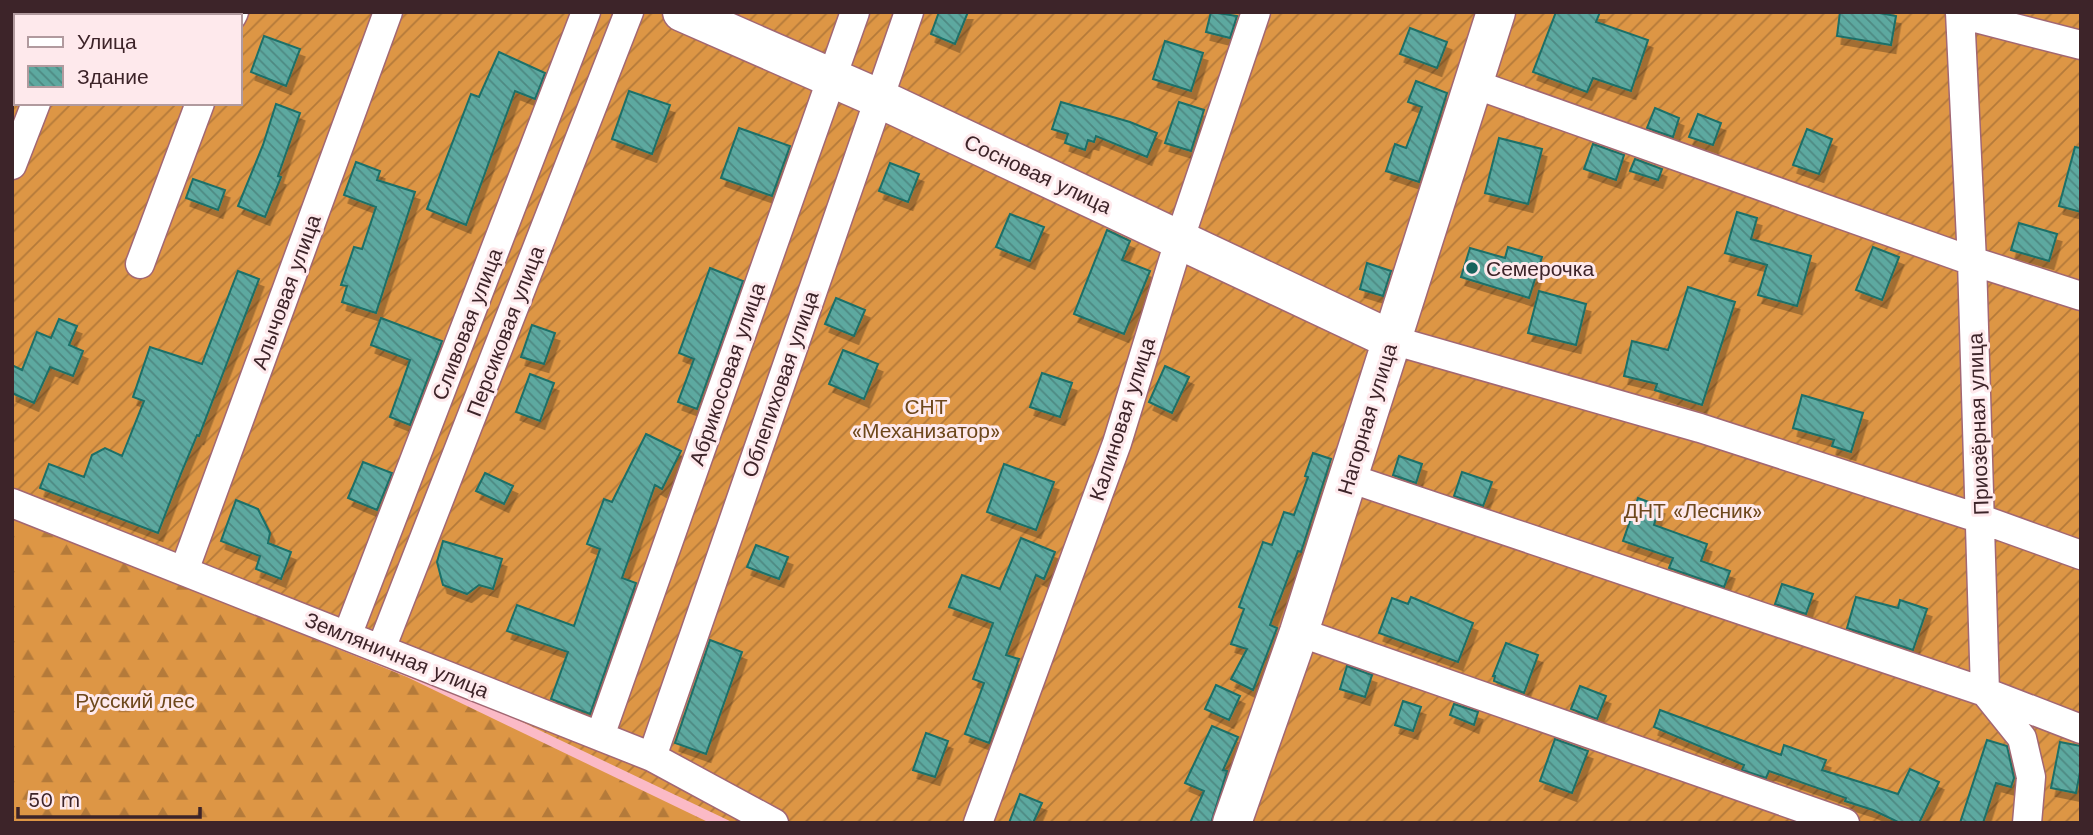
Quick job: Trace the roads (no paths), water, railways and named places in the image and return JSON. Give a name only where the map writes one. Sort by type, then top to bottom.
[{"type":"street","name":"Алычовая улица","points":[[184,571],[388,12]]},
{"type":"street","name":"Сливовая улица","points":[[347,636],[586,12]]},
{"type":"street","name":"Персиковая улица","points":[[380,649],[629,12]]},
{"type":"street","name":"Сосновая улица","points":[[682,12],[880,99],[1392,340]]},
{"type":"street","name":"Абрикосовая улица","points":[[600,736],[855,12]]},
{"type":"street","name":"Облепиховая улица","points":[[652,757],[909,12]]},
{"type":"street","name":"Калиновая улица","points":[[978,823],[1117,443],[1179,241],[1256,12]]},
{"type":"street","name":"Нагорная улица","points":[[1232,823],[1299,632],[1496,12]]},
{"type":"street","points":[[1960,13],[2081,45]]},
{"type":"street","name":"Приозёрная улица","points":[[1960,13],[1972,261],[1985,692]]},
{"type":"street","points":[[1474,84],[1972,261],[2081,296]]},
{"type":"street","points":[[12,165],[35,105]]},
{"type":"street","points":[[140,264],[199,105]]},
{"type":"street","points":[[1392,340],[1700,428],[1981,519],[2081,555]]},
{"type":"street","points":[[1349,478],[1985,692],[2081,729]]},
{"type":"street","name":"Земляничная улица","points":[[12,503],[652,757],[774,823]]},
{"type":"street","points":[[1299,632],[1845,823]]},
{"type":"street","points":[[1985,692],[2022,738],[2031,777],[2026,823]]},
{"type":"place","name":"Семерочка","points":[[1472,268]]},
{"type":"park label","name":"СНТ «Механизатор»","points":[[926,418]]},
{"type":"park label","name":"ДНТ «Лесник»","points":[[1693,510]]},
{"type":"park label","name":"Русский лес","points":[[135,700]]}]
